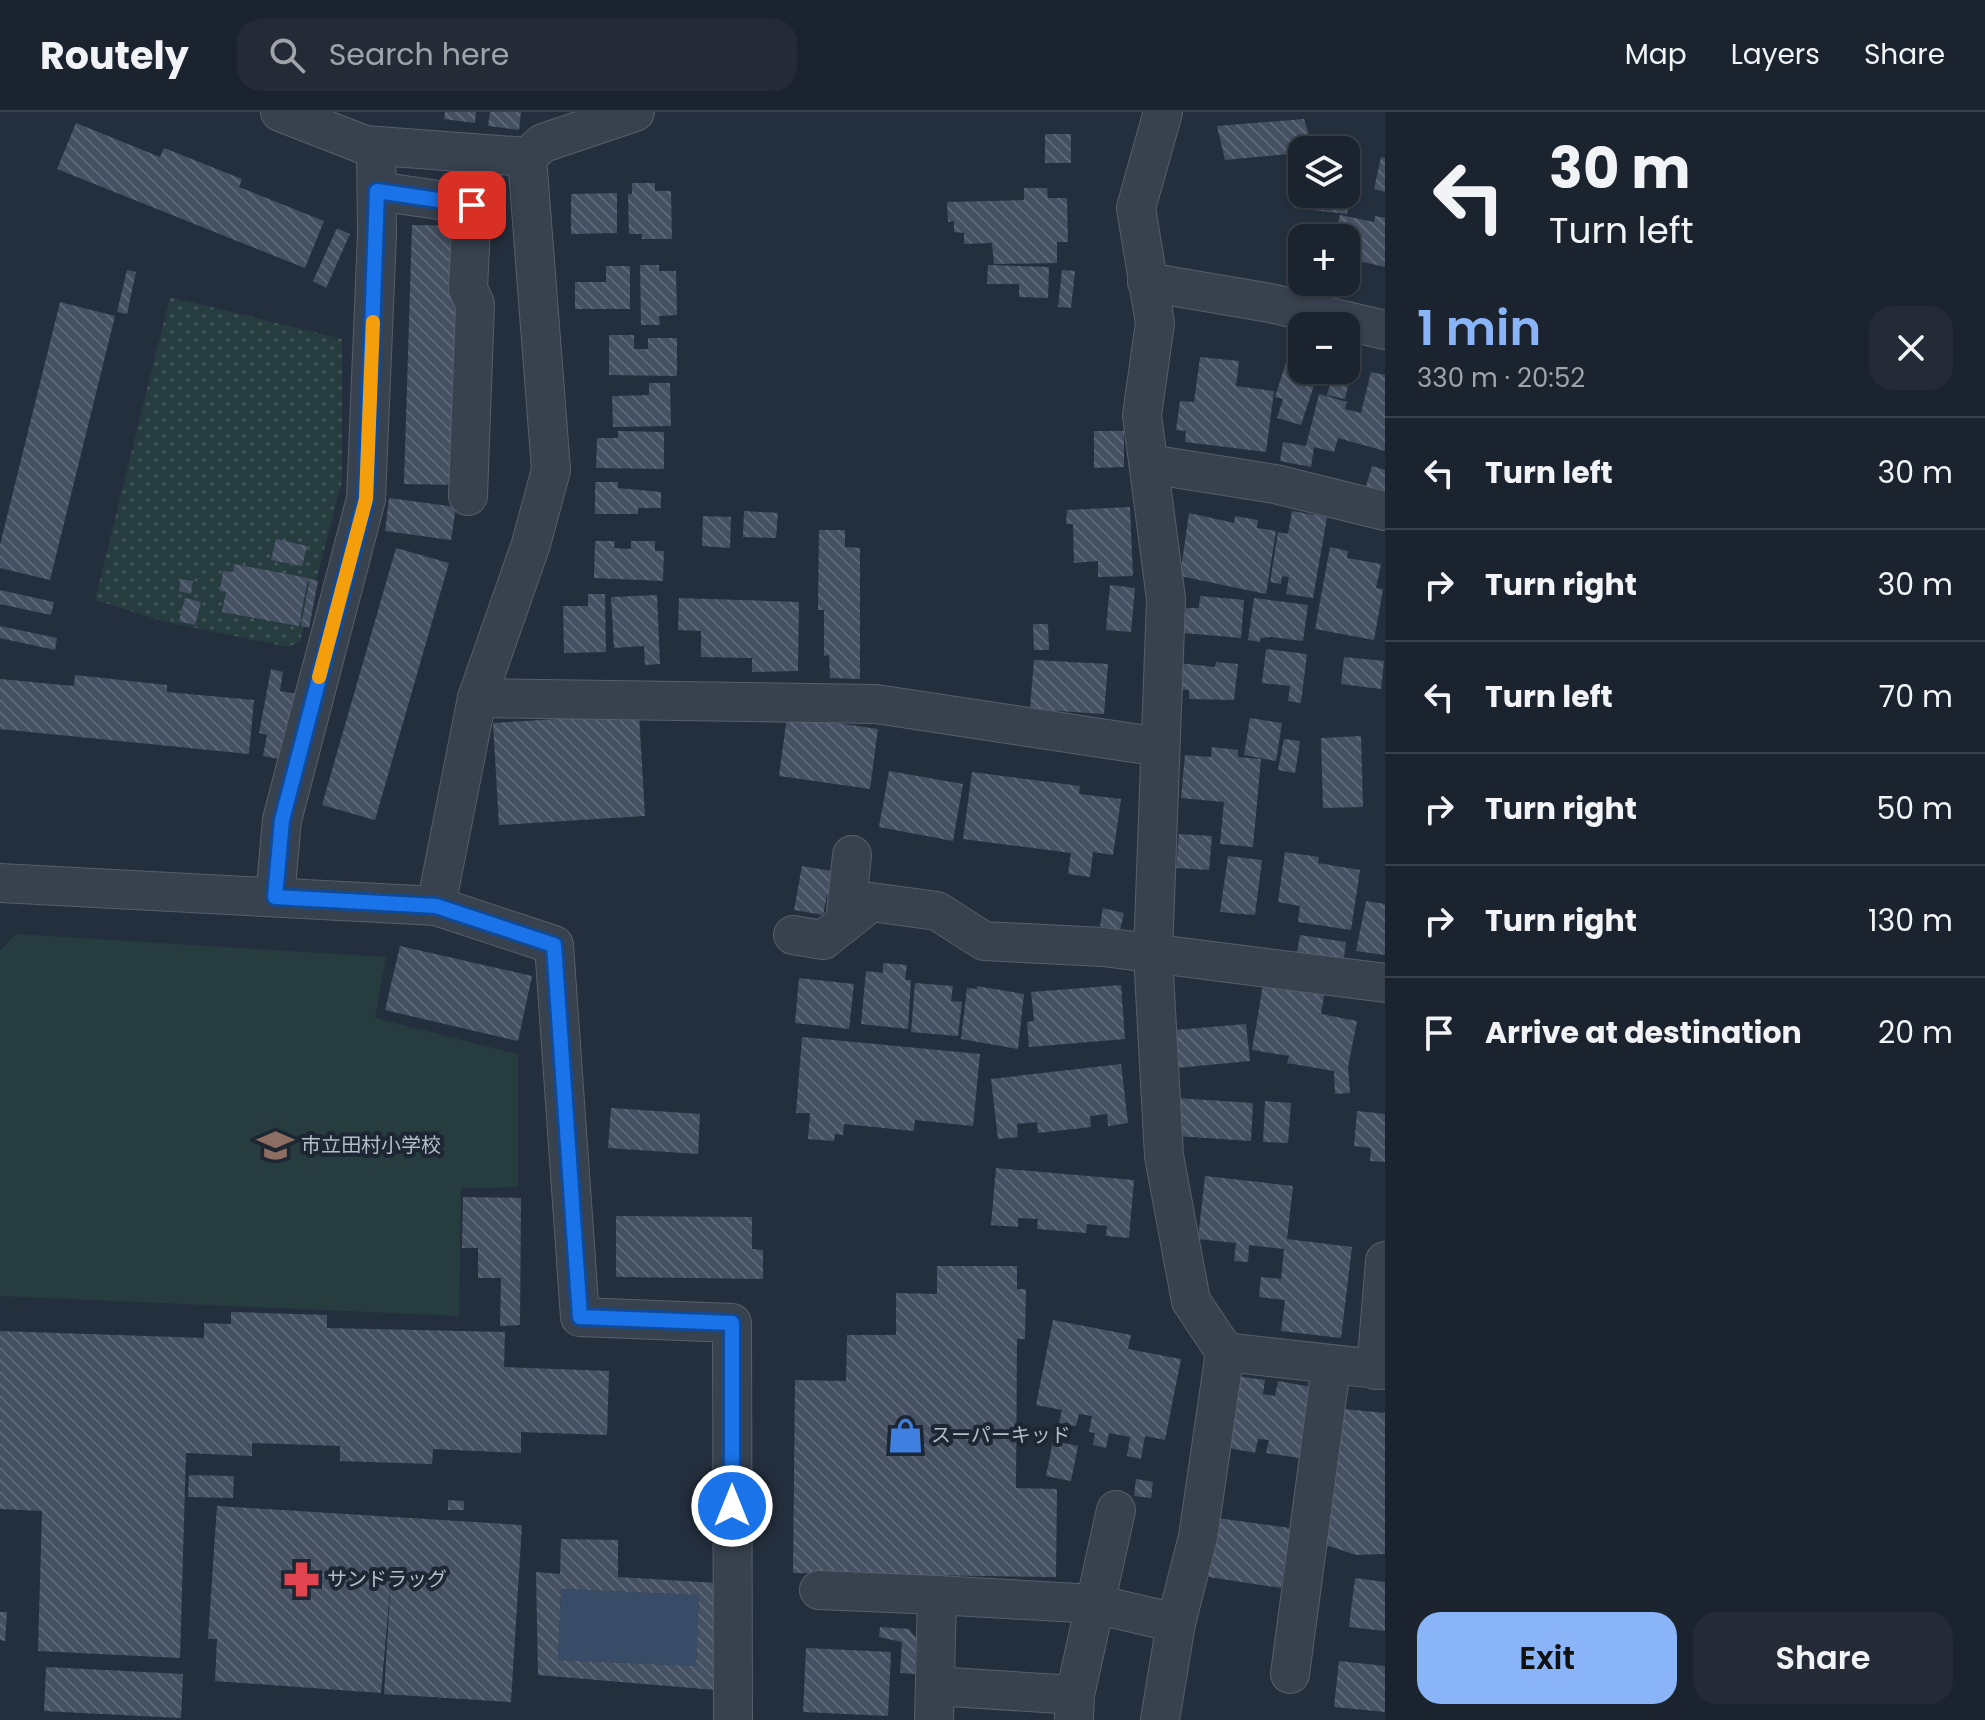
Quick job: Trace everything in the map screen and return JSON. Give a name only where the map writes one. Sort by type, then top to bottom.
[{"type":"street","points":[[280,112],[365,145],[376,146],[539,138],[635,112]]},
{"type":"street","points":[[1160,1720],[1176,1623],[1198,1537],[1225,1352],[1191,1301],[1164,1156],[1153,954],[1166,599],[1142,415],[1155,323],[1136,208],[1163,112]]},
{"type":"street","points":[[436,906],[477,698],[531,544],[551,470],[539,138]]},
{"type":"street","points":[[275,897],[282,820],[366,499],[376,146]]},
{"type":"street","points":[[377,191],[472,205],[468,289],[475,304],[468,496]]},
{"type":"street","points":[[1147,282],[1270,303],[1385,330]]},
{"type":"street","points":[[1149,464],[1275,484],[1385,511]]},
{"type":"street","points":[[477,698],[876,704],[1160,747]]},
{"type":"street","points":[[845,922],[852,855]]},
{"type":"street","points":[[0,883],[436,906],[554,945],[580,1317],[732,1323],[733,1720]]},
{"type":"street","points":[[793,935],[823,940],[871,902],[937,911],[984,941],[1153,954],[1385,983]]},
{"type":"street","points":[[1225,1352],[1331,1367],[1381,1370],[1385,1261]]},
{"type":"street","points":[[1290,1674],[1331,1367]]},
{"type":"street","points":[[937,1595],[935,1703],[1075,1708],[1116,1510]]},
{"type":"street","points":[[819,1590],[1095,1604],[1176,1623]]},
{"type":"green space","points":[[170,297],[342,339],[342,481],[300,642],[288,647],[166,622],[95,600]]},
{"type":"green space","points":[[16,934],[386,957],[375,1018],[518,1054],[518,1187],[461,1188],[459,1316],[0,1296],[0,951]]},
{"type":"water","points":[[561,1589],[699,1595],[696,1666],[558,1660]]},
{"type":"building","points":[[445,112],[476,112],[475,123],[444,119]]},
{"type":"building","points":[[490,112],[521,112],[519,130],[488,126]]},
{"type":"building","points":[[1304,119],[1309,136],[1288,136],[1288,154],[1225,160],[1217,126]]},
{"type":"building","points":[[76,123],[160,157],[164,148],[242,179],[239,187],[324,221],[305,268],[57,169]]},
{"type":"building","points":[[1045,134],[1071,134],[1071,163],[1045,163]]},
{"type":"building","points":[[1381,157],[1385,158],[1385,192],[1374,189]]},
{"type":"building","points":[[632,183],[655,183],[655,191],[671,191],[672,239],[642,239],[642,234],[629,234],[628,194],[632,194]]},
{"type":"building","points":[[1024,188],[1047,188],[1048,198],[1067,198],[1068,242],[1057,242],[1057,263],[994,264],[992,243],[964,244],[964,233],[954,232],[954,221],[948,222],[947,202],[1024,200]]},
{"type":"building","points":[[617,193],[617,233],[571,234],[571,194]]},
{"type":"building","points":[[1294,208],[1348,208],[1347,214]]},
{"type":"building","points":[[1340,215],[1374,222],[1375,216],[1385,218],[1385,267],[1360,261],[1360,224],[1338,224]]},
{"type":"building","points":[[412,225],[463,226],[457,485],[404,484]]},
{"type":"building","points":[[337,228],[350,234],[326,288],[313,281]]},
{"type":"building","points":[[640,265],[659,265],[659,271],[676,271],[677,315],[659,316],[660,325],[641,325]]},
{"type":"building","points":[[988,265],[1049,267],[1048,298],[1019,297],[1019,284],[987,284]]},
{"type":"building","points":[[606,266],[630,266],[630,309],[575,309],[575,282],[606,282]]},
{"type":"building","points":[[127,270],[136,272],[127,314],[117,312]]},
{"type":"building","points":[[1062,270],[1075,271],[1071,308],[1058,307]]},
{"type":"building","points":[[60,302],[115,316],[50,580],[0,568],[0,545]]},
{"type":"building","points":[[609,335],[634,335],[634,349],[648,349],[648,338],[677,338],[677,376],[609,375]]},
{"type":"building","points":[[1288,356],[1288,384],[1314,384],[1301,425],[1277,418],[1283,399],[1275,397]]},
{"type":"building","points":[[1200,357],[1239,361],[1236,386],[1274,391],[1266,452],[1185,442],[1186,431],[1176,430],[1180,401],[1194,402]]},
{"type":"building","points":[[1371,372],[1385,375],[1385,451],[1338,438],[1334,452],[1314,447],[1311,467],[1280,461],[1283,442],[1306,446],[1319,394],[1347,402],[1345,409],[1361,413]]},
{"type":"building","points":[[649,383],[670,383],[671,426],[613,427],[612,396],[649,395]]},
{"type":"building","points":[[1330,384],[1348,384],[1345,399],[1327,395]]},
{"type":"building","points":[[618,431],[664,432],[664,469],[596,468],[597,438],[618,438]]},
{"type":"building","points":[[1094,431],[1124,431],[1124,467],[1094,468]]},
{"type":"building","points":[[1372,466],[1385,470],[1385,499],[1364,493]]},
{"type":"building","points":[[595,482],[618,482],[618,488],[661,492],[661,508],[638,508],[638,514],[595,514]]},
{"type":"building","points":[[389,498],[456,507],[451,540],[385,531]]},
{"type":"building","points":[[1130,507],[1133,576],[1098,577],[1098,561],[1074,563],[1073,524],[1066,524],[1067,510]]},
{"type":"building","points":[[744,511],[778,513],[776,538],[743,537]]},
{"type":"building","points":[[1292,511],[1327,517],[1313,598],[1286,594],[1289,577],[1282,576],[1281,584],[1270,582],[1278,532],[1288,534]]},
{"type":"building","points":[[1189,513],[1234,523],[1235,516],[1258,520],[1257,528],[1276,531],[1266,594],[1180,576]]},
{"type":"building","points":[[703,516],[731,517],[730,548],[702,546]]},
{"type":"building","points":[[819,530],[845,530],[845,547],[860,548],[860,679],[830,678],[829,655],[824,656],[824,610],[818,610]]},
{"type":"building","points":[[276,539],[307,546],[302,566],[271,560]]},
{"type":"building","points":[[595,541],[615,541],[614,548],[631,549],[631,541],[655,541],[655,551],[664,551],[663,581],[594,578]]},
{"type":"building","points":[[1330,547],[1348,551],[1347,558],[1381,564],[1376,588],[1383,589],[1374,640],[1315,629]]},
{"type":"building","points":[[396,548],[449,563],[375,820],[322,805]]},
{"type":"building","points":[[234,564],[308,578],[299,626],[222,612],[226,592],[220,591],[223,571],[233,572]]},
{"type":"building","points":[[181,579],[193,581],[191,594],[179,591]]},
{"type":"building","points":[[310,579],[318,581],[309,628],[301,626]]},
{"type":"building","points":[[1110,585],[1135,588],[1131,632],[1106,630]]},
{"type":"building","points":[[0,590],[54,602],[51,615],[0,604]]},
{"type":"building","points":[[588,594],[605,594],[606,652],[564,653],[563,606],[588,606]]},
{"type":"building","points":[[657,595],[660,664],[645,665],[644,646],[614,648],[611,597]]},
{"type":"building","points":[[1200,596],[1244,600],[1241,638],[1183,633],[1186,608],[1199,608]]},
{"type":"building","points":[[185,598],[201,602],[195,625],[179,621]]},
{"type":"building","points":[[679,598],[799,602],[798,671],[752,672],[752,658],[701,657],[701,631],[678,630]]},
{"type":"building","points":[[1254,598],[1308,605],[1303,641],[1271,637],[1260,638],[1260,642],[1248,640]]},
{"type":"building","points":[[1033,624],[1048,624],[1049,650],[1034,650]]},
{"type":"building","points":[[0,626],[57,638],[55,650],[0,638]]},
{"type":"building","points":[[1266,649],[1307,654],[1301,703],[1288,701],[1290,686],[1262,683]]},
{"type":"building","points":[[1344,657],[1384,661],[1381,689],[1341,684]]},
{"type":"building","points":[[1034,660],[1108,664],[1104,714],[1030,709]]},
{"type":"building","points":[[1216,662],[1238,664],[1234,700],[1189,699],[1189,690],[1176,689],[1178,663],[1215,667]]},
{"type":"building","points":[[271,669],[283,672],[280,691],[298,694],[285,760],[263,756],[267,735],[259,733]]},
{"type":"building","points":[[75,675],[167,685],[167,692],[254,700],[249,754],[0,729],[0,679],[74,686]]},
{"type":"building","points":[[639,714],[645,816],[499,825],[493,723]]},
{"type":"building","points":[[787,716],[878,729],[870,789],[779,776]]},
{"type":"building","points":[[1250,718],[1282,723],[1276,761],[1244,755]]},
{"type":"building","points":[[1361,736],[1363,807],[1323,808],[1321,738]]},
{"type":"building","points":[[1284,739],[1300,741],[1295,773],[1278,770]]},
{"type":"building","points":[[1212,747],[1238,750],[1238,757],[1261,759],[1253,847],[1220,844],[1224,802],[1181,798],[1185,755],[1211,757]]},
{"type":"building","points":[[889,771],[963,784],[953,841],[879,827]]},
{"type":"building","points":[[972,772],[1080,786],[1079,794],[1121,799],[1113,855],[1093,852],[1090,877],[1068,874],[1071,853],[963,839]]},
{"type":"building","points":[[1179,834],[1212,836],[1209,870],[1176,868]]},
{"type":"building","points":[[1285,852],[1319,857],[1318,863],[1360,870],[1351,930],[1298,922],[1300,906],[1278,902]]},
{"type":"building","points":[[1228,856],[1262,860],[1255,915],[1220,912]]},
{"type":"building","points":[[802,866],[832,871],[832,895],[827,895],[823,915],[794,910]]},
{"type":"building","points":[[1366,901],[1385,904],[1385,955],[1356,951]]},
{"type":"building","points":[[1103,908],[1124,913],[1120,930],[1100,926]]},
{"type":"building","points":[[1300,935],[1346,942],[1342,971],[1295,963]]},
{"type":"building","points":[[400,946],[532,976],[518,1041],[385,1010]]},
{"type":"building","points":[[883,963],[907,965],[905,980],[911,980],[908,1029],[861,1024],[866,971],[883,973]]},
{"type":"building","points":[[799,978],[854,984],[849,1029],[795,1023]]},
{"type":"building","points":[[1264,979],[1325,990],[1321,1014],[1357,1021],[1348,1067],[1350,1093],[1335,1094],[1334,1071],[1287,1063],[1289,1056],[1252,1050]]},
{"type":"building","points":[[915,983],[953,986],[951,1001],[962,1002],[958,1036],[911,1032]]},
{"type":"building","points":[[1121,985],[1125,1039],[1029,1047],[1027,1022],[1034,1021],[1031,992]]},
{"type":"building","points":[[977,986],[1024,994],[1018,1049],[961,1039],[967,988],[977,989]]},
{"type":"building","points":[[1246,1024],[1250,1061],[1177,1068],[1174,1030]]},
{"type":"building","points":[[802,1037],[980,1054],[973,1126],[915,1120],[914,1131],[844,1124],[843,1135],[835,1134],[834,1141],[808,1139],[810,1113],[796,1113]]},
{"type":"building","points":[[1121,1064],[1128,1123],[1108,1126],[1107,1114],[1090,1116],[1091,1127],[1038,1133],[1037,1122],[1017,1124],[1018,1137],[998,1139],[991,1079]]},
{"type":"building","points":[[1176,1098],[1253,1103],[1251,1141],[1176,1136]]},
{"type":"building","points":[[1265,1101],[1291,1103],[1288,1143],[1263,1142]]},
{"type":"building","points":[[611,1108],[700,1114],[698,1154],[608,1148]]},
{"type":"building","points":[[1357,1111],[1385,1114],[1385,1162],[1370,1161],[1371,1148],[1354,1146]]},
{"type":"building","points":[[996,1168],[1134,1180],[1129,1238],[1106,1236],[1107,1226],[1087,1224],[1086,1233],[1037,1229],[1038,1219],[1018,1218],[1018,1227],[991,1225]]},
{"type":"building","points":[[1205,1176],[1293,1186],[1287,1239],[1352,1247],[1341,1338],[1281,1331],[1285,1300],[1259,1297],[1261,1277],[1281,1279],[1284,1249],[1249,1245],[1248,1262],[1234,1261],[1236,1243],[1198,1239]]},
{"type":"building","points":[[463,1197],[521,1198],[520,1325],[500,1326],[501,1278],[478,1278],[478,1248],[462,1248]]},
{"type":"building","points":[[616,1216],[752,1217],[752,1249],[763,1250],[763,1279],[616,1277]]},
{"type":"building","name":"スーパーキッド","points":[[937,1266],[1017,1266],[1017,1289],[1026,1289],[1025,1339],[1017,1339],[1016,1488],[1057,1489],[1056,1577],[793,1573],[795,1380],[846,1381],[847,1335],[896,1335],[896,1293],[937,1294]]},
{"type":"building","points":[[231,1312],[327,1315],[327,1328],[505,1332],[504,1367],[609,1371],[607,1435],[521,1432],[521,1453],[433,1449],[432,1464],[340,1461],[340,1446],[252,1443],[252,1456],[186,1453],[180,1658],[38,1651],[42,1511],[0,1509],[0,1331],[204,1338],[204,1323],[231,1324]]},
{"type":"building","points":[[1053,1320],[1131,1335],[1128,1349],[1181,1359],[1165,1440],[1145,1436],[1141,1459],[1127,1456],[1130,1437],[1109,1433],[1106,1448],[1093,1445],[1095,1433],[1089,1432],[1092,1416],[1079,1414],[1076,1426],[1059,1423],[1062,1410],[1036,1405]]},
{"type":"building","points":[[1236,1376],[1265,1380],[1263,1394],[1275,1396],[1278,1381],[1311,1387],[1299,1458],[1266,1453],[1269,1440],[1258,1439],[1255,1453],[1224,1447]]},
{"type":"building","points":[[1344,1409],[1385,1413],[1385,1554],[1356,1555],[1323,1544]]},
{"type":"building","points":[[1053,1441],[1078,1446],[1071,1481],[1046,1476]]},
{"type":"building","points":[[189,1475],[234,1476],[233,1498],[188,1497]]},
{"type":"building","points":[[1136,1479],[1153,1482],[1151,1498],[1134,1496]]},
{"type":"building","points":[[448,1500],[464,1501],[464,1510],[448,1510]]},
{"type":"building","points":[[217,1506],[522,1525],[511,1702],[384,1694],[391,1579],[381,1693],[215,1681],[217,1639],[208,1639]]},
{"type":"building","points":[[1210,1517],[1290,1528],[1281,1588],[1202,1576]]},
{"type":"building","points":[[561,1539],[618,1540],[618,1577],[718,1583],[716,1690],[538,1675],[536,1572],[560,1574]],"holes":[[[561,1589],[699,1595],[696,1666],[558,1660]]]},
{"type":"building","points":[[1355,1578],[1385,1582],[1385,1631],[1349,1627]]},
{"type":"building","points":[[0,1612],[7,1612],[5,1641],[0,1640]]},
{"type":"building","points":[[880,1627],[909,1629],[916,1638],[915,1674],[900,1673],[902,1642],[879,1637]]},
{"type":"building","points":[[806,1648],[891,1652],[888,1716],[803,1712]]},
{"type":"building","points":[[1339,1661],[1385,1666],[1385,1712],[1334,1707]]},
{"type":"building","points":[[46,1667],[183,1674],[181,1718],[44,1711]]},
{"type":"slow traffic","points":[[319,677],[366,499],[373,322]]},
{"type":"place","name":"市立田村小学校","points":[[275,1145]]},
{"type":"place","name":"スーパーキッド","points":[[905,1435]]},
{"type":"place","name":"サンドラッグ","points":[[301,1579]]},
{"type":"route","points":[[472,205],[377,191],[366,499],[282,820],[275,897],[436,906],[554,945],[580,1317],[732,1323],[732,1506]]}]
